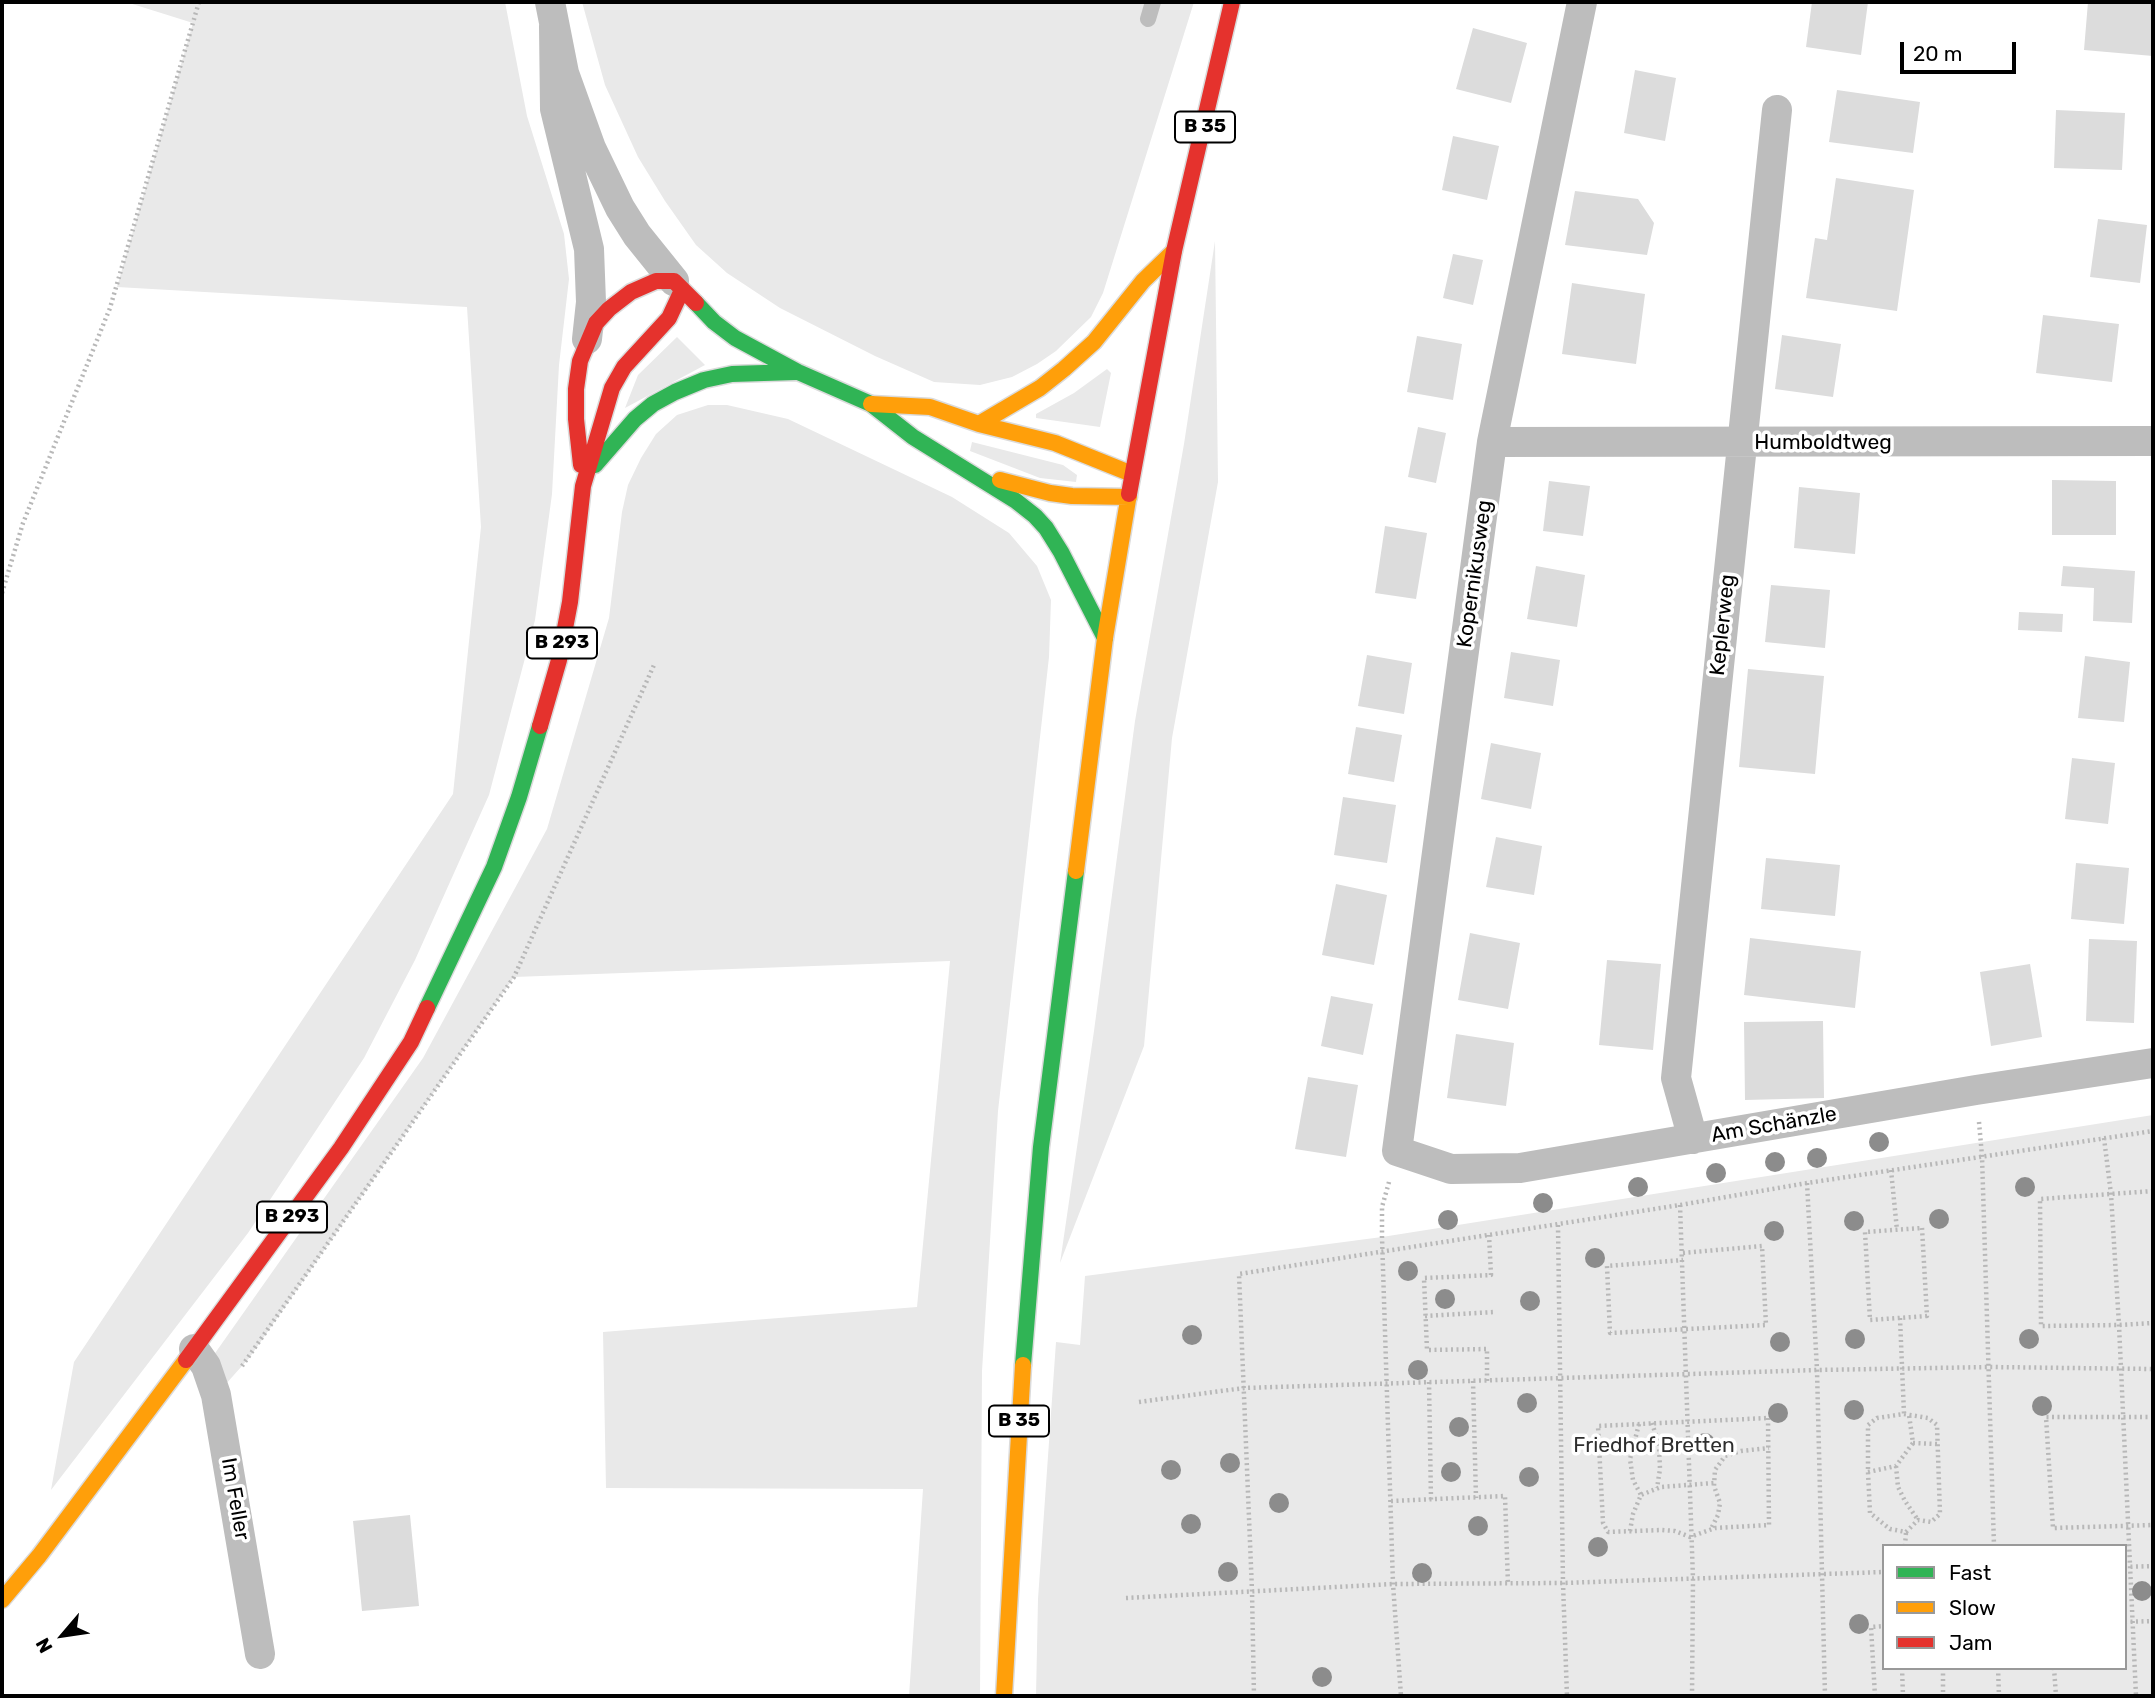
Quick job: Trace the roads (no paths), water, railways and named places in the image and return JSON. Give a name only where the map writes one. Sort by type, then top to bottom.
[{"type":"main road","name":"B 35","points":[[1004,1696],[1022,1374],[1041,1147],[1105,638],[1132,474],[1174,251],[1232,2]]},
{"type":"main road","points":[[979,424],[1040,388],[1064,369],[1094,342],[1143,281],[1174,251]]},
{"type":"main road","name":"B 293","points":[[2,1600],[39,1556],[341,1148],[411,1042],[494,867],[519,797],[559,660],[570,602],[583,486],[576,419],[576,389],[580,361],[587,341],[602,316],[631,292],[656,281],[678,286],[735,338],[798,372],[871,404],[945,459],[1016,501],[1046,528],[1105,638]]},
{"type":"main road","points":[[583,486],[612,388],[624,367],[669,318],[678,286]]},
{"type":"main road","name":"B 293","points":[[583,486],[595,465],[635,419],[653,404],[675,392],[704,380],[732,374],[798,372]]},
{"type":"main road","name":"B 293","points":[[871,404],[930,407],[979,424],[1055,443],[1132,474]]},
{"type":"main road","points":[[972,473],[1050,493],[1129,497]]},
{"type":"street","name":"Kopernikusweg","points":[[1397,1151],[1492,442],[1583,2]]},
{"type":"street","points":[[552,14],[564,73],[606,181],[637,235],[678,286]]},
{"type":"street","points":[[552,14],[555,109],[589,249],[592,302],[587,341]]},
{"type":"street","name":"Keplerweg","points":[[1693,1139],[1676,1078],[1777,110]]},
{"type":"street","name":"Humboldtweg","points":[[1492,442],[2153,441]]},
{"type":"street","name":"Am Schänzle","points":[[1397,1151],[1451,1169],[1520,1168],[1976,1090],[2153,1063]]},
{"type":"street","name":"Im Feller","points":[[194,1349],[206,1366],[216,1395],[260,1654]]},
{"type":"lane","points":[[1148,19],[1153,2]]},
{"type":"park label","name":"Friedhof Bretten","points":[[1654,1446]]}]
